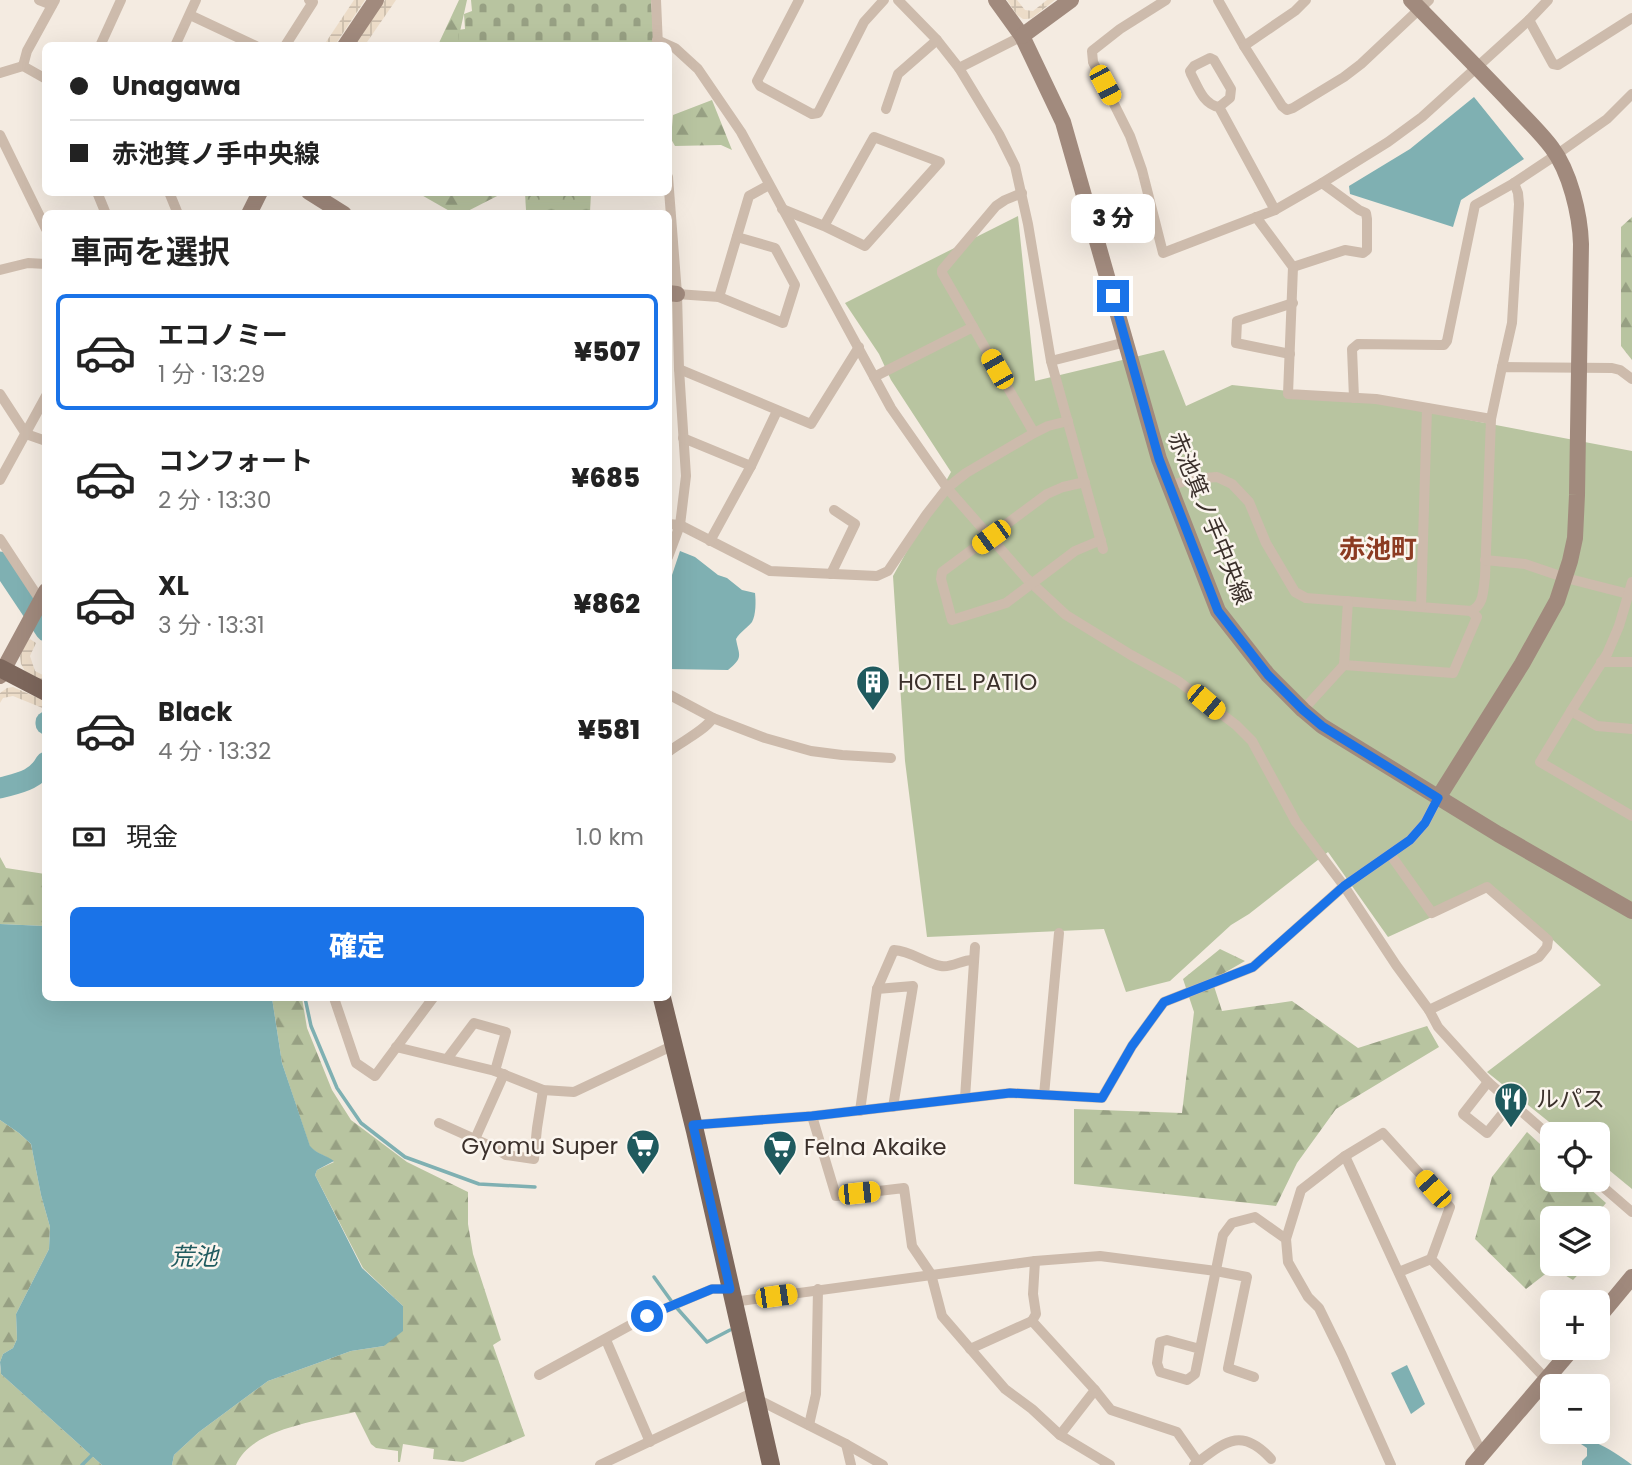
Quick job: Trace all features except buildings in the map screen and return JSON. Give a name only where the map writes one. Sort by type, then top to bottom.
[{"type":"main road","points":[[1,670],[42,690]]},
{"type":"main road","points":[[663,1001],[771,1465]]},
{"type":"street","points":[[23,66],[27,51],[53,3],[39,0]]},
{"type":"street","points":[[102,42],[121,0]]},
{"type":"street","points":[[180,42],[196,0]]},
{"type":"street","points":[[288,42],[313,2],[309,0]]},
{"type":"street","points":[[348,42],[376,0]]},
{"type":"street","points":[[656,0],[657,42]]},
{"type":"street","points":[[799,0],[757,81],[760,86],[812,114],[818,113],[864,22],[884,0]]},
{"type":"street","points":[[898,0],[937,40],[958,68],[999,134],[1015,166],[1051,361],[1085,482],[1102,545],[1075,551],[1006,603],[952,620],[941,579],[942,572],[1047,494],[1085,482]]},
{"type":"street","name":"赤池箕ノ手中央線","points":[[996,0],[1022,36],[1063,122],[1159,459],[1218,611],[1268,675],[1322,726],[1498,834],[1632,911]]},
{"type":"street","points":[[958,68],[1022,36],[1071,0]]},
{"type":"street","points":[[1166,0],[1120,29],[1092,51],[1091,56],[1130,136],[1142,170],[1163,253],[1275,210],[1413,125],[1478,68],[1548,0]]},
{"type":"street","points":[[693,1125],[812,1116],[1010,1093],[1102,1098],[1132,1046],[1164,1002],[1253,967],[1344,886],[1410,840],[1425,823],[1557,601],[1566,578],[1575,538],[1581,231],[1573,194],[1556,155],[1420,3],[1361,64],[1287,110],[1244,46],[1218,0]]},
{"type":"street","points":[[1244,46],[1306,0]]},
{"type":"street","points":[[190,15],[247,42]]},
{"type":"street","points":[[1529,20],[1553,64],[1558,65],[1632,18]]},
{"type":"street","points":[[886,109],[898,74],[937,40]]},
{"type":"street","points":[[672,47],[698,69],[741,132],[891,408],[947,488],[1032,584],[1066,615],[1178,681],[1236,725],[1252,741],[1296,822],[1344,886],[1438,1027],[1488,1082],[1540,1127]]},
{"type":"street","points":[[1210,58],[1231,89],[1230,98],[1219,107],[1207,102],[1190,71],[1210,58]]},
{"type":"street","points":[[0,74],[23,66],[42,77]]},
{"type":"street","points":[[1354,398],[1353,349],[1358,344],[1444,345],[1447,341],[1475,205],[1556,155],[1607,118],[1632,94]]},
{"type":"street","points":[[1219,107],[1275,210]]},
{"type":"street","points":[[0,135],[42,221]]},
{"type":"street","points":[[782,209],[865,246],[940,162],[874,137],[824,226]]},
{"type":"street","points":[[1293,267],[1345,250],[1363,253],[1367,250],[1366,213],[1322,183]]},
{"type":"street","points":[[1169,486],[1192,479],[1217,477],[1232,484],[1249,502],[1266,543],[1295,592],[1306,598],[1471,611],[1477,608],[1481,603],[1485,578],[1491,419],[1512,323],[1519,204],[1514,183]]},
{"type":"street","points":[[719,298],[749,196],[769,185]]},
{"type":"street","points":[[1022,193],[996,206],[942,270],[1034,433]]},
{"type":"street","points":[[315,196],[338,210]]},
{"type":"street","points":[[1256,217],[1293,267],[1288,394],[1376,399],[1491,419]]},
{"type":"street","points":[[673,293],[719,298],[783,323],[795,285],[775,248],[737,237]]},
{"type":"street","points":[[672,258],[686,476],[674,524],[770,570],[877,576],[888,571],[947,488],[966,473],[1034,433],[1068,421]]},
{"type":"street","points":[[0,270],[28,263],[42,264]]},
{"type":"street","points":[[1290,354],[1236,342],[1237,321],[1293,303]]},
{"type":"street","points":[[874,377],[973,327]]},
{"type":"street","points":[[1051,361],[1126,342]]},
{"type":"street","points":[[679,369],[811,424],[859,347]]},
{"type":"street","points":[[1502,367],[1612,368],[1620,370],[1632,379]]},
{"type":"street","points":[[0,394],[26,434],[42,439]]},
{"type":"street","points":[[0,480],[42,404]]},
{"type":"street","points":[[1421,607],[1427,408]]},
{"type":"street","points":[[710,541],[777,411]]},
{"type":"street","points":[[683,438],[751,466]]},
{"type":"street","points":[[831,574],[855,524],[834,510]]},
{"type":"street","points":[[0,539],[42,602],[1,670]]},
{"type":"street","points":[[1485,560],[1525,564],[1630,595]]},
{"type":"street","points":[[1632,582],[1630,595],[1607,654],[1540,762],[1632,816]]},
{"type":"street","points":[[1303,710],[1344,665],[1348,601]]},
{"type":"street","points":[[1344,665],[1453,673],[1477,617],[1471,611]]},
{"type":"street","points":[[1601,662],[1632,662]]},
{"type":"street","points":[[672,696],[713,718],[765,738],[811,751],[891,758]]},
{"type":"street","points":[[1571,711],[1603,728],[1632,729]]},
{"type":"street","points":[[672,749],[713,718]]},
{"type":"street","points":[[1390,854],[1432,913],[1486,887],[1548,940],[1539,957],[1429,1010]]},
{"type":"street","points":[[1044,1095],[1059,933]]},
{"type":"street","points":[[965,1098],[975,947]]},
{"type":"street","points":[[860,1111],[877,989],[894,950],[901,950],[937,966],[947,967],[974,960]]},
{"type":"street","points":[[877,989],[913,986],[893,1107]]},
{"type":"street","points":[[335,1001],[356,1063],[375,1076],[430,1001]]},
{"type":"street","points":[[447,1059],[474,1023],[506,1032],[500,1072],[475,1139]]},
{"type":"street","points":[[396,1048],[500,1072],[543,1090],[574,1092],[674,1045]]},
{"type":"street","points":[[1488,1082],[1463,1114],[1487,1133],[1512,1102]]},
{"type":"street","points":[[439,1123],[506,1155],[534,1159],[543,1090]]},
{"type":"street","points":[[812,1116],[836,1196],[904,1188],[912,1246],[930,1274],[942,1316],[1005,1390],[1032,1409],[1060,1435],[1110,1465]]},
{"type":"street","points":[[1391,1465],[1319,1308],[1308,1297],[1287,1262],[1286,1239],[1301,1190],[1345,1156],[1383,1133],[1450,1207],[1431,1259],[1399,1272]]},
{"type":"street","points":[[1345,1156],[1399,1272],[1478,1459],[1540,1386]]},
{"type":"street","points":[[1609,1192],[1632,1212]]},
{"type":"street","points":[[1200,1349],[1167,1340],[1160,1342],[1157,1363],[1160,1372],[1187,1380],[1195,1374],[1223,1236],[1232,1223],[1255,1217],[1286,1239]]},
{"type":"street","points":[[539,1374],[647,1316],[712,1289],[731,1295],[818,1289],[1035,1261],[1100,1256],[1247,1278],[1228,1368],[1254,1377]]},
{"type":"street","points":[[1431,1259],[1541,1374]]},
{"type":"street","points":[[970,1349],[1032,1321],[1036,1314],[1033,1294],[1035,1261]]},
{"type":"street","points":[[1610,1304],[1632,1277]]},
{"type":"street","points":[[809,1425],[816,1394],[818,1289]]},
{"type":"street","points":[[1032,1321],[1111,1410],[1177,1432],[1196,1464],[1237,1439],[1261,1448],[1271,1459]]},
{"type":"street","points":[[606,1340],[650,1442]]},
{"type":"street","points":[[1550,1374],[1563,1360]]},
{"type":"street","points":[[1060,1435],[1095,1390]]},
{"type":"street","points":[[600,1465],[755,1395],[883,1465]]},
{"type":"street","points":[[846,1444],[851,1465]]},
{"type":"green space","points":[[459,0],[467,0],[459,36],[464,42],[439,42]]},
{"type":"green space","points":[[471,0],[651,0],[654,42],[459,42],[458,30],[465,29],[464,14],[472,11]]},
{"type":"green space","points":[[712,100],[732,150],[721,145],[675,146],[672,141],[673,115]]},
{"type":"green space","points":[[423,196],[497,196],[470,210],[448,210]]},
{"type":"green space","points":[[525,196],[591,196],[590,210],[526,210]]},
{"type":"green space","points":[[1018,216],[1035,381],[1164,350],[1186,406],[1232,385],[1354,398],[1632,451],[1632,1189],[1610,1171],[1610,1122],[1549,1122],[1487,1072],[1601,985],[1553,940],[1491,890],[1388,937],[1328,852],[1231,925],[1170,981],[1126,992],[1104,929],[927,937],[905,761],[893,576],[951,472],[845,303]]},
{"type":"green space","points":[[1632,217],[1632,360],[1621,346],[1621,227]]},
{"type":"green space","points":[[0,857],[6,868],[42,874],[42,926],[0,924]]},
{"type":"green space","points":[[1220,949],[1245,961],[1212,980],[1222,1011],[1292,1001],[1358,1048],[1427,1026],[1439,1047],[1336,1109],[1297,1163],[1276,1206],[1074,1184],[1074,1109],[1182,1113],[1194,1012],[1183,979]]},
{"type":"green space","points":[[272,1001],[302,1001],[307,1028],[332,1090],[351,1120],[407,1162],[468,1192],[468,1224],[473,1254],[501,1340],[493,1345],[525,1436],[463,1462],[433,1459],[434,1449],[403,1444],[398,1462],[398,1451],[376,1448],[371,1444],[355,1412],[271,1434],[244,1452],[236,1465],[172,1465],[174,1455],[199,1432],[268,1381],[351,1351],[384,1346],[403,1306],[363,1268],[315,1175],[317,1170],[334,1162],[310,1147],[282,1063]]},
{"type":"green space","points":[[0,1120],[31,1144],[50,1227],[49,1249],[16,1314],[17,1339],[13,1348],[3,1354],[0,1362]]},
{"type":"green space","points":[[1527,1132],[1540,1144],[1540,1192],[1594,1192],[1606,1203],[1604,1206],[1540,1206],[1540,1276],[1543,1276],[1526,1289],[1475,1239],[1492,1177]]},
{"type":"green space","points":[[0,1366],[1,1374],[102,1465],[0,1465]]},
{"type":"shaded area","points":[[354,0],[365,0],[337,42],[326,42]]},
{"type":"shaded area","points":[[385,0],[396,0],[367,42],[357,42]]},
{"type":"shaded area","points":[[1007,0],[1017,0],[1025,10],[1033,11],[1047,0],[1055,0],[1032,18],[1023,19]]},
{"type":"shaded area","points":[[28,640],[36,643],[30,656],[35,671],[42,674],[42,680],[25,671],[21,664],[20,656]]},
{"type":"shaded area","points":[[13,687],[42,700],[42,708],[13,696],[3,698],[0,703],[0,693]]},
{"type":"water","points":[[1474,97],[1524,159],[1461,200],[1453,227],[1350,194],[1349,186],[1410,149]]},
{"type":"water","points":[[680,551],[695,557],[742,590],[755,593],[752,622],[736,639],[739,656],[728,670],[672,669],[672,575]]},
{"type":"water","name":"荒池","points":[[0,924],[42,926],[42,1001],[272,1001],[282,1063],[310,1146],[334,1161],[317,1170],[315,1175],[362,1268],[403,1306],[403,1331],[384,1346],[351,1351],[268,1381],[199,1432],[174,1455],[172,1465],[102,1465],[1,1374],[0,1362],[3,1354],[13,1348],[17,1339],[16,1314],[49,1249],[50,1227],[31,1144],[0,1120]]},
{"type":"water","points":[[1407,1365],[1425,1404],[1411,1414],[1391,1373]]},
{"type":"water","points":[[1581,1444],[1599,1444],[1632,1465],[1582,1465],[1587,1456],[1587,1448]]},
{"type":"waterway","points":[[0,562],[42,625]]},
{"type":"waterway","points":[[0,788],[20,783],[42,768]]},
{"type":"waterway","points":[[306,1001],[311,1026],[337,1088],[361,1123],[405,1157],[479,1184],[535,1187]]},
{"type":"waterway","points":[[654,1277],[672,1302]]},
{"type":"waterway","points":[[676,1307],[707,1342],[730,1330]]},
{"type":"waterway","points":[[82,1465],[93,1454]]},
{"type":"place","name":"HOTEL PATIO","points":[[873,712]]},
{"type":"place","name":"ルパス","points":[[1511,1129]]},
{"type":"place","name":"Gyomu Super","points":[[643,1176]]},
{"type":"place","name":"Felna Akaike","points":[[780,1177]]},
{"type":"district","name":"赤池町","points":[[1378,549]]},
{"type":"route","points":[[647,1316],[712,1289],[730,1289],[693,1125],[812,1116],[1010,1093],[1102,1098],[1132,1046],[1164,1002],[1253,967],[1344,886],[1410,840],[1425,823],[1438,798],[1322,726],[1303,710],[1268,675],[1218,611],[1159,459],[1113,296]]}]
